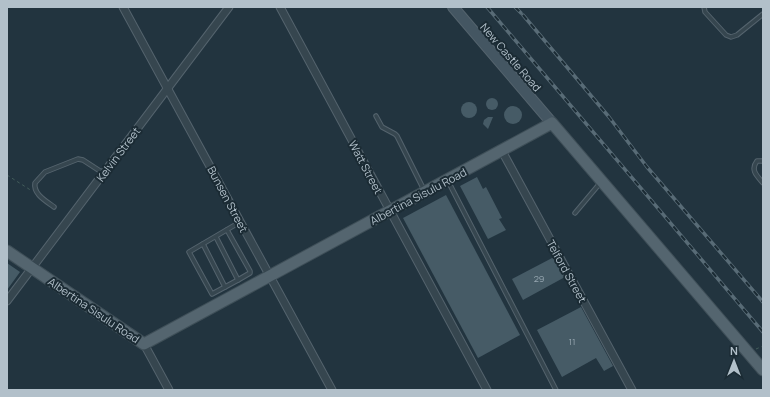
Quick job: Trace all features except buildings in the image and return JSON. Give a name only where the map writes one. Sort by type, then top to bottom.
[{"type":"main road","name":"Albertina Sisulu Road","points":[[7,251],[144,344],[552,123]]},
{"type":"main road","points":[[552,123],[763,370]]},
{"type":"street","name":"Bunsen Street","points":[[123,7],[332,390]]},
{"type":"street","name":"Kelvin Street","points":[[7,300],[104,174],[229,7]]},
{"type":"street","name":"Watt Street","points":[[280,7],[487,390]]},
{"type":"street","name":"New Castle Road","points":[[452,7],[552,123]]},
{"type":"street","name":"Telford Street","points":[[502,151],[632,390]]},
{"type":"street","points":[[144,344],[169,390]]},
{"type":"lane","points":[[704,7],[705,12],[726,35],[731,37],[737,35],[763,14]]},
{"type":"lane","points":[[376,116],[382,127],[397,136],[425,192]]},
{"type":"lane","points":[[54,208],[36,191],[34,186],[45,172],[76,159],[83,160],[104,174]]},
{"type":"lane","points":[[763,161],[757,161],[754,165],[754,170],[756,175],[763,183]]},
{"type":"lane","points":[[447,180],[556,390]]},
{"type":"lane","points":[[575,213],[601,181]]},
{"type":"lane","points":[[227,230],[250,273],[212,294],[190,252],[240,222]]},
{"type":"lane","points":[[216,237],[238,280]]},
{"type":"lane","points":[[203,244],[225,287]]},
{"type":"path","points":[[7,175],[29,190],[36,191]]},
{"type":"railway","points":[[487,7],[763,332]]},
{"type":"railway","points":[[515,7],[521,13]]},
{"type":"railway","points":[[523,15],[609,117],[647,167],[763,302]]}]
